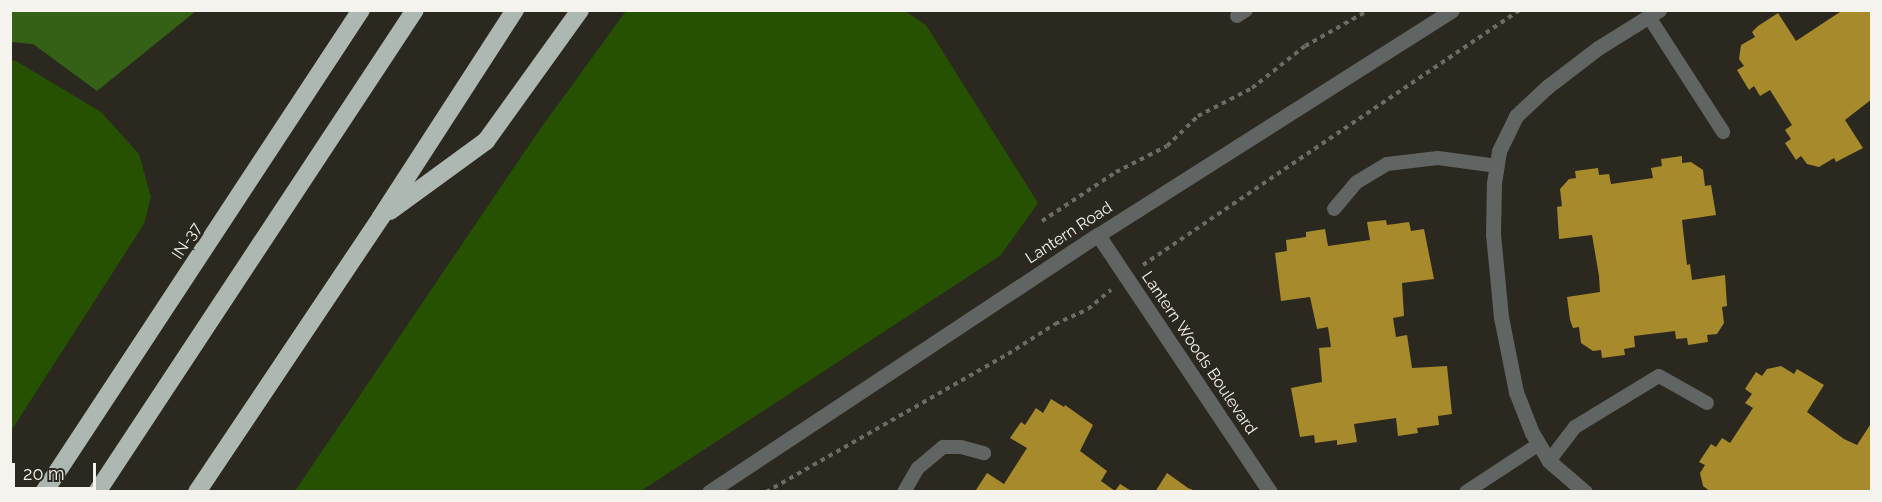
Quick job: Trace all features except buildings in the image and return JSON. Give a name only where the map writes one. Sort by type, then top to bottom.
[{"type":"highway","name":"IN-37","points":[[44,492],[359,10]]},
{"type":"highway","points":[[97,492],[415,10]]},
{"type":"highway","points":[[197,492],[381,217],[515,10]]},
{"type":"highway","points":[[381,217],[486,141],[580,10]]},
{"type":"street","name":"Lantern Road","points":[[710,492],[1098,235],[1452,10]]},
{"type":"street","points":[[1585,492],[1549,461],[1516,392],[1501,317],[1493,234],[1499,151],[1516,116],[1547,87],[1599,48],[1654,14]]},
{"type":"street","name":"Lantern Woods Boulevard","points":[[1098,235],[1270,492]]},
{"type":"lane","points":[[1654,14],[1723,132]]},
{"type":"lane","points":[[1334,209],[1357,182],[1387,164],[1438,158],[1497,166]]},
{"type":"lane","points":[[1549,461],[1575,427],[1659,376],[1707,403]]},
{"type":"lane","points":[[1466,492],[1539,444]]},
{"type":"lane","points":[[904,492],[918,468],[943,447],[962,447],[984,453]]},
{"type":"path","points":[[1042,221],[1108,177],[1167,146],[1198,116],[1252,88],[1305,46],[1370,10]]},
{"type":"path","points":[[765,492],[1008,354],[1055,324],[1088,309],[1126,277],[1519,10]]},
{"type":"green space","points":[[10,11],[196,11],[97,91],[33,44],[11,42]]},
{"type":"green space","points":[[626,11],[905,11],[926,25],[1038,203],[1001,255],[641,491],[295,491],[538,132]]},
{"type":"green space","points":[[11,60],[101,112],[139,154],[151,197],[144,224],[11,431]]}]
